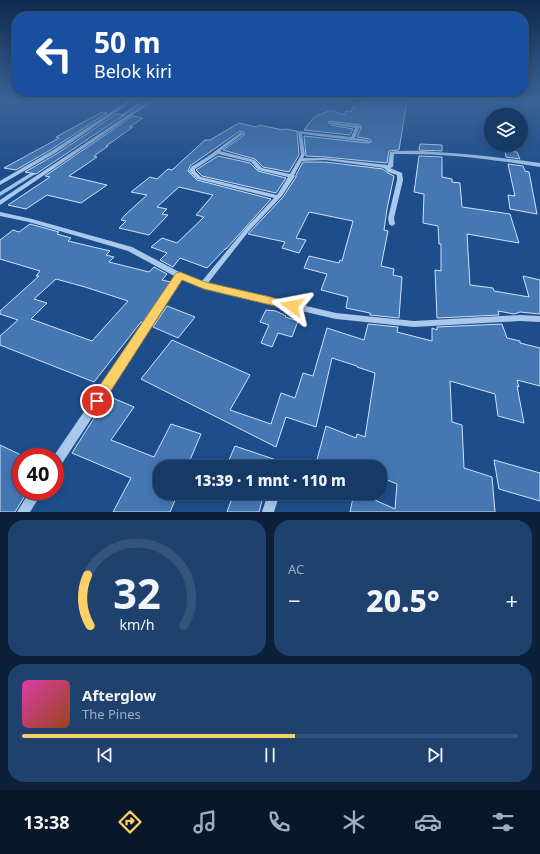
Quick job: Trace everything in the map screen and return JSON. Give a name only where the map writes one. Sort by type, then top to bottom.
[{"type":"street","points":[[0,183],[55,151],[96,124]]},
{"type":"street","points":[[0,202],[78,151],[80,147],[116,124]]},
{"type":"street","points":[[337,124],[358,127],[352,139]]},
{"type":"street","points":[[204,285],[247,230],[278,197],[292,176],[303,155],[301,131],[368,141]]},
{"type":"street","points":[[241,133],[217,152],[191,169],[199,178],[278,197]]},
{"type":"street","points":[[217,152],[254,161],[260,169],[292,176]]},
{"type":"street","points":[[301,160],[325,159],[390,168],[392,153],[415,152],[449,154],[540,165]]},
{"type":"street","points":[[386,167],[390,171],[400,174],[392,224]]},
{"type":"street","points":[[0,214],[30,220],[130,249],[180,276],[204,285],[336,316],[414,324],[520,318],[540,319]]},
{"type":"street","points":[[64,450],[180,276]]},
{"type":"street","points":[[23,512],[31,500]]},
{"type":"street","points":[[268,512],[272,500]]},
{"type":"building","points":[[80,124],[90,124],[16,170],[4,168],[59,138],[56,137]]},
{"type":"building","points":[[101,124],[111,124],[36,174],[25,172],[58,153]]},
{"type":"building","points":[[121,124],[134,124],[129,127],[133,127],[94,156],[97,157],[69,176],[107,185],[81,203],[47,195],[26,209],[8,205],[50,177],[45,176]]},
{"type":"building","points":[[237,124],[256,127],[259,125],[297,131],[299,155],[289,172],[263,167],[255,159],[223,150],[244,135],[244,132],[240,131],[190,166],[188,171],[197,180],[271,199],[207,268],[180,258],[173,267],[160,260],[167,253],[151,247],[162,238],[177,243],[204,217],[196,215],[213,195],[179,187],[157,207],[167,209],[162,214],[168,215],[149,235],[119,228],[126,221],[121,220],[147,195],[131,192],[150,177],[157,179],[168,169],[172,170],[205,140],[210,140]]},
{"type":"building","points":[[309,124],[330,124],[353,129],[350,135],[304,130]]},
{"type":"building","points":[[352,124],[403,124],[399,150],[389,151],[387,163],[306,156],[304,136],[368,143],[371,142],[369,139],[357,137],[361,128],[360,125]]},
{"type":"building","points":[[420,144],[442,145],[442,151],[419,150]]},
{"type":"building","points":[[505,152],[517,152],[520,159],[506,157]]},
{"type":"building","points":[[218,156],[250,163],[258,171],[286,178],[276,193],[202,176],[196,170]]},
{"type":"building","points":[[419,156],[442,157],[442,177],[452,179],[452,182],[460,183],[462,207],[510,214],[519,243],[467,234],[470,285],[493,288],[494,291],[529,297],[523,276],[540,280],[540,314],[520,312],[514,314],[498,311],[499,315],[437,318],[435,270],[441,271],[441,244],[439,244],[438,226],[423,223],[424,194],[414,192]]},
{"type":"building","points":[[303,162],[325,162],[383,169],[394,176],[387,209],[384,230],[388,231],[381,266],[394,269],[393,275],[402,277],[399,318],[370,315],[370,313],[346,308],[348,297],[321,290],[327,274],[304,268],[309,256],[339,263],[340,260],[342,261],[353,221],[309,212],[296,238],[306,240],[299,253],[282,248],[285,242],[248,234],[283,197],[296,177]]},
{"type":"building","points":[[508,164],[523,166],[525,171],[529,172],[537,214],[510,209],[508,195],[515,196]]},
{"type":"building","points":[[30,224],[59,232],[57,234],[71,238],[68,241],[110,251],[106,255],[114,257],[109,262],[149,272],[154,267],[167,274],[162,280],[171,282],[143,323],[141,322],[94,382],[0,345],[0,336],[18,320],[0,314],[0,311],[39,276],[36,276],[40,271],[0,259],[0,240],[13,230],[19,232]],"holes":[[[56,279],[128,301],[92,341],[31,319],[47,303],[34,299]]]},
{"type":"building","points":[[167,306],[195,317],[178,338],[153,327]]},
{"type":"building","points":[[266,310],[276,311],[286,316],[285,317],[298,321],[292,337],[278,333],[272,347],[261,343],[269,325],[260,322]]},
{"type":"building","points":[[368,324],[398,327],[397,332],[432,341],[432,328],[437,330],[437,327],[502,324],[507,338],[540,348],[540,386],[517,380],[524,423],[498,416],[495,394],[450,381],[452,422],[462,425],[464,468],[492,477],[495,512],[350,512],[353,500],[375,500],[395,509],[397,484],[387,480],[387,460],[317,460],[326,426],[356,438],[357,434],[365,437],[375,373],[357,366],[332,358],[316,427],[286,417],[276,447],[141,379],[172,340],[250,375],[230,410],[271,424],[281,393],[295,398],[303,373],[313,376],[327,328],[364,340]]},
{"type":"building","points":[[108,396],[134,407],[111,440],[154,457],[171,424],[201,434],[190,460],[153,460],[153,500],[175,500],[170,512],[113,512],[131,478],[72,453]]},
{"type":"building","points":[[0,445],[12,451],[12,500],[22,500],[15,512],[0,512]]},
{"type":"building","points":[[235,446],[276,460],[229,460]]},
{"type":"building","points":[[494,460],[540,473],[540,501],[499,489]]},
{"type":"building","points":[[231,500],[262,500],[259,512],[227,512]]},
{"type":"waterway","points":[[0,194],[37,171]]},
{"type":"route","points":[[97,401],[180,276],[204,285],[292,306]]}]
